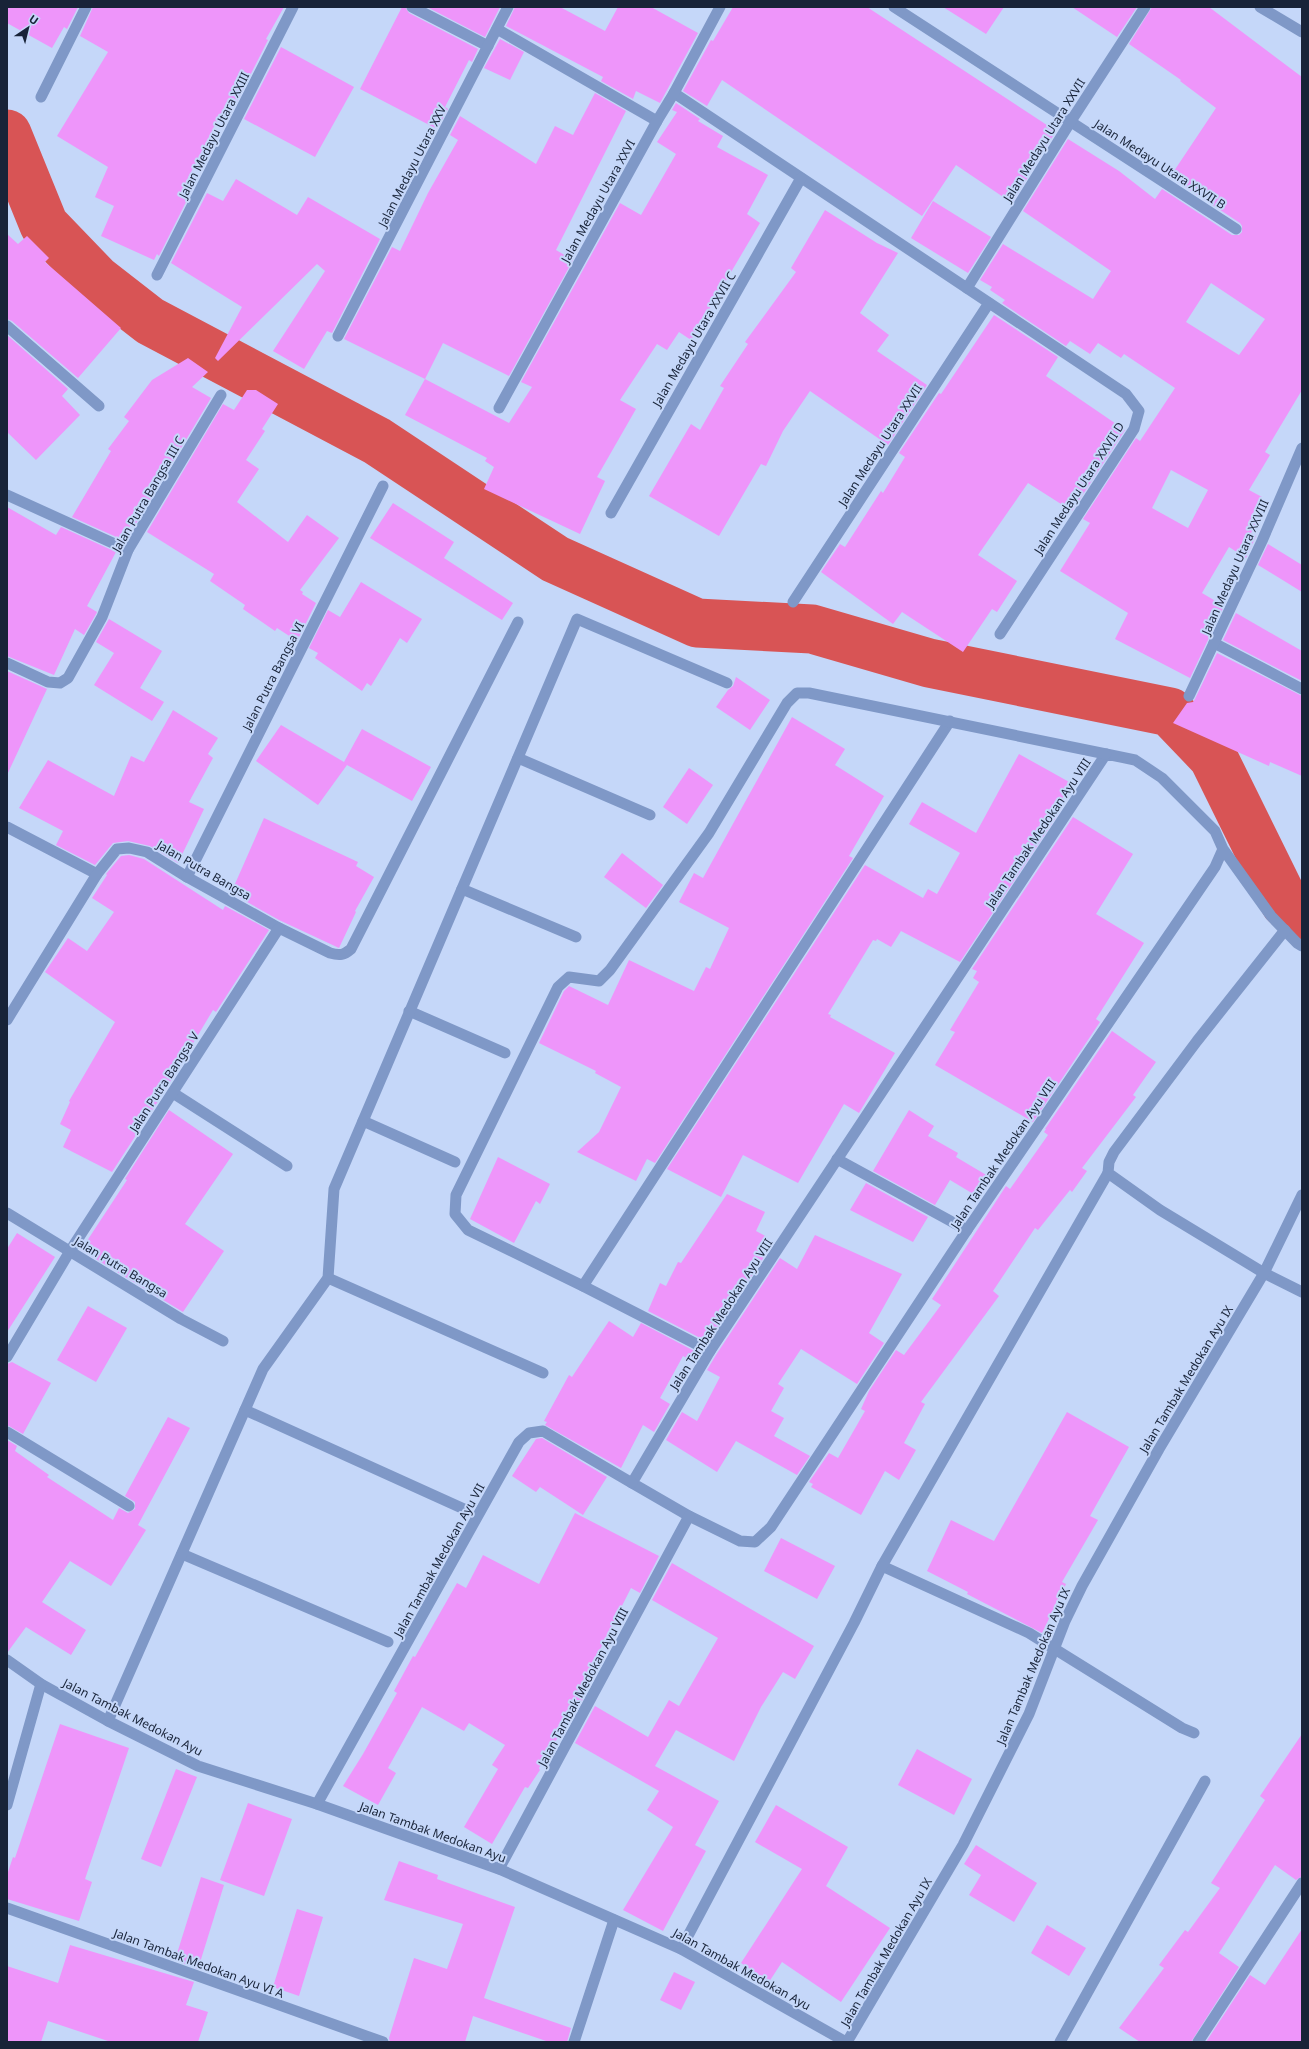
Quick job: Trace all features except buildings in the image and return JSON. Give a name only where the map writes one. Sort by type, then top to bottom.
[{"type":"street","points":[[41,97],[86,7]]},
{"type":"street","name":"Jalan Medayu Utara XXIII","points":[[157,275],[293,7]]},
{"type":"street","points":[[412,7],[488,46]]},
{"type":"street","name":"Jalan Medayu Utara XXV","points":[[338,336],[508,7]]},
{"type":"street","name":"Jalan Medayu Utara XXVI","points":[[499,408],[657,121],[674,93],[720,7]]},
{"type":"street","name":"Jalan Medayu Utara XXVII B","points":[[894,7],[1236,229]]},
{"type":"street","name":"Jalan Medayu Utara XXVII","points":[[967,288],[1071,121],[1145,7]]},
{"type":"street","points":[[1260,7],[1302,32]]},
{"type":"street","points":[[497,29],[657,121]]},
{"type":"street","points":[[674,93],[967,288]]},
{"type":"street","name":"Jalan Medayu Utara XXVII C","points":[[611,513],[801,178]]},
{"type":"street","name":"Jalan Medayu Utara XXVII D","points":[[967,288],[1126,394],[1139,411],[1134,428],[1000,634]]},
{"type":"street","name":"Jalan Medayu Utara XXVII","points":[[793,602],[989,303]]},
{"type":"street","points":[[7,326],[99,406]]},
{"type":"street","name":"Jalan Putra Bangsa III C","points":[[7,663],[48,682],[60,683],[68,678],[102,616],[128,550],[221,394]]},
{"type":"street","name":"Jalan Medayu Utara XXVIII","points":[[1189,696],[1298,468],[1302,448]]},
{"type":"street","name":"Jalan Putra Bangsa VI","points":[[187,877],[383,486]]},
{"type":"street","points":[[7,495],[128,550]]},
{"type":"street","points":[[108,1721],[263,1369],[328,1278],[334,1189],[578,619],[727,683]]},
{"type":"street","name":"Jalan Putra Bangsa","points":[[7,1020],[97,874],[117,849],[129,848],[147,852],[187,877],[279,928],[330,954],[338,956],[345,954],[351,949],[518,622]]},
{"type":"street","points":[[1214,643],[1302,689]]},
{"type":"street","points":[[710,1351],[583,1286],[468,1230],[455,1214],[456,1196],[558,987],[569,977],[599,981],[610,970],[709,833],[787,703],[797,693],[809,693],[1106,754]]},
{"type":"street","points":[[583,1286],[950,721]]},
{"type":"street","name":"Jalan Tambak Medokan Ayu VIII","points":[[1106,754],[1135,760],[1162,778],[1215,831],[1223,849],[1215,867],[967,1230],[771,1527],[755,1542],[740,1541],[689,1516],[632,1483],[710,1351],[1106,754]]},
{"type":"street","points":[[518,758],[650,815]]},
{"type":"street","points":[[7,827],[97,874]]},
{"type":"street","points":[[1223,849],[1271,916],[1297,943],[1302,946]]},
{"type":"street","points":[[462,889],[576,937]]},
{"type":"street","name":"Jalan Putra Bangsa V","points":[[7,1357],[70,1251],[279,928]]},
{"type":"street","points":[[681,1949],[854,1623],[882,1566],[1108,1173],[1108,1162],[1197,1041],[1285,930]]},
{"type":"street","points":[[409,1011],[505,1053]]},
{"type":"street","points":[[173,1093],[287,1166]]},
{"type":"street","points":[[363,1121],[455,1162]]},
{"type":"street","points":[[838,1159],[967,1230]]},
{"type":"street","points":[[1108,1173],[1160,1210],[1264,1273],[1302,1292]]},
{"type":"street","name":"Jalan Tambak Medokan Ayu IX","points":[[847,2042],[963,1845],[992,1791],[1028,1714],[1065,1621],[1082,1586],[1158,1449],[1264,1273],[1302,1195]]},
{"type":"street","name":"Jalan Putra Bangsa","points":[[7,1213],[181,1319],[223,1341]]},
{"type":"street","points":[[328,1278],[543,1373]]},
{"type":"street","points":[[245,1410],[464,1509]]},
{"type":"street","points":[[7,1432],[129,1506]]},
{"type":"street","name":"Jalan Tambak Medokan Ayu VII","points":[[317,1804],[519,1442],[529,1432],[543,1432],[632,1483]]},
{"type":"street","name":"Jalan Tambak Medokan Ayu VIII","points":[[499,1869],[689,1516]]},
{"type":"street","points":[[182,1554],[388,1642]]},
{"type":"street","points":[[882,1566],[1029,1633],[1182,1728],[1194,1733]]},
{"type":"street","name":"Jalan Tambak Medokan Ayu","points":[[7,1660],[41,1684],[108,1721],[198,1766],[317,1804],[499,1869],[681,1949],[847,2042]]},
{"type":"street","points":[[7,1805],[41,1684]]},
{"type":"street","points":[[1060,2042],[1205,1781]]},
{"type":"street","points":[[1198,2042],[1302,1883]]},
{"type":"street","name":"Jalan Tambak Medokan Ayu VI A","points":[[7,1908],[383,2042]]},
{"type":"street","points":[[574,2042],[614,1920]]},
{"type":"waterway","points":[[7,134],[44,225],[96,279],[150,321],[377,441],[555,559],[697,623],[812,629],[929,663],[1170,712],[1213,757],[1285,903],[1302,918]]}]
